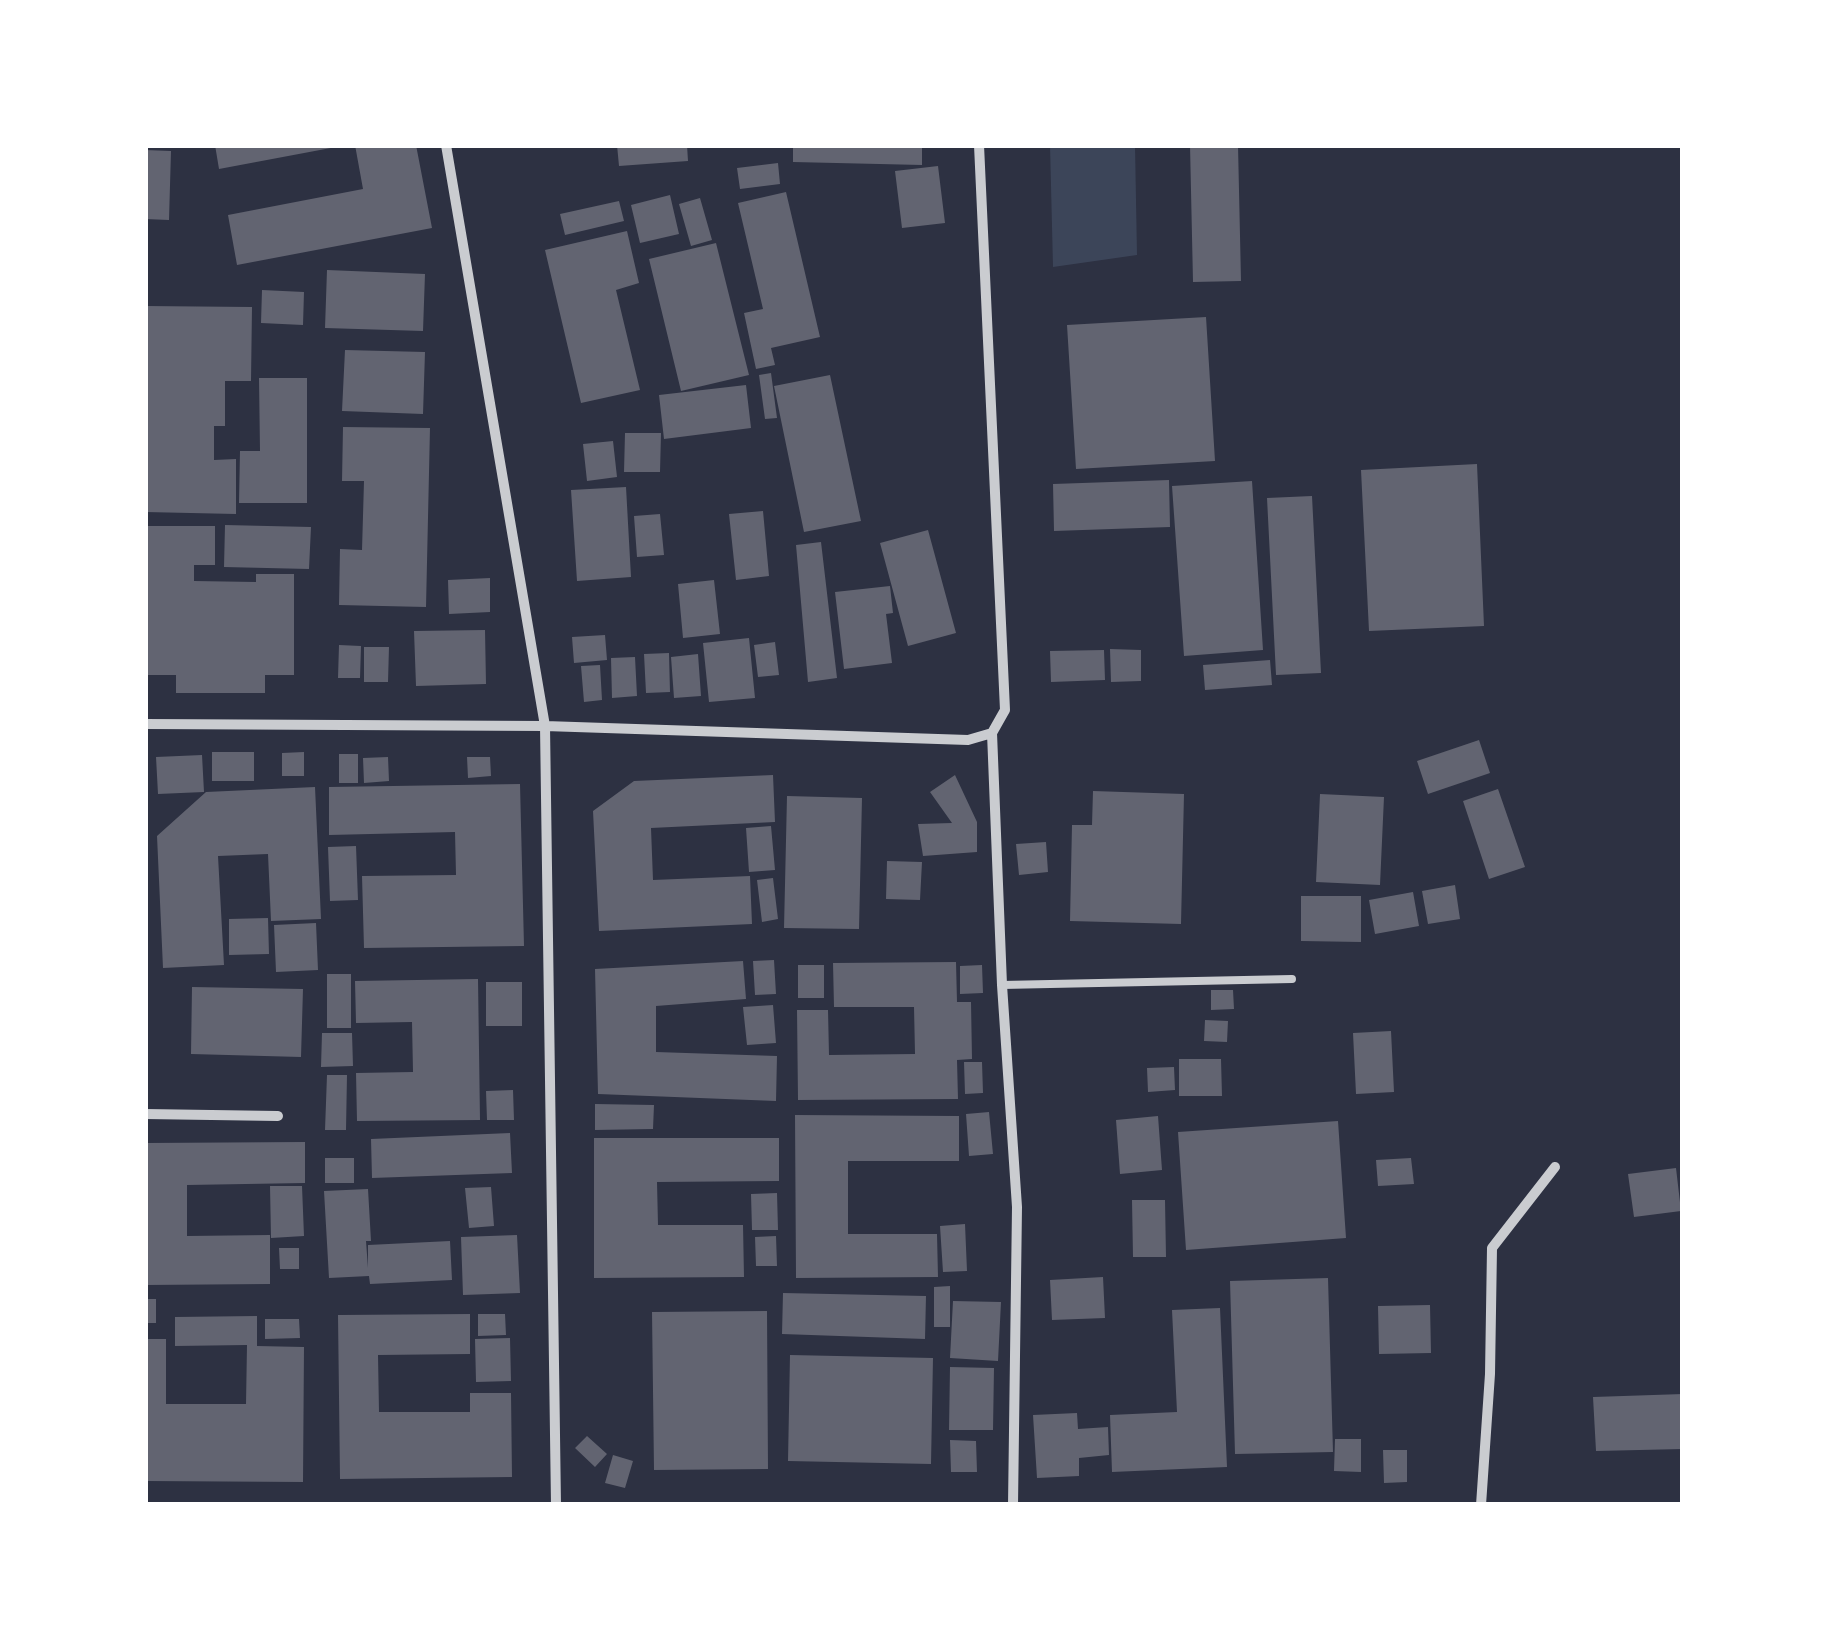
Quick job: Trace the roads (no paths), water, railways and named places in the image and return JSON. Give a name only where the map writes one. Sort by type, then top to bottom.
[{"type":"street","points":[[446,145],[545,726],[556,1505]]},
{"type":"street","points":[[979,145],[1005,710],[992,733],[1002,985],[1017,1207],[1013,1505]]},
{"type":"street","points":[[145,724],[545,726],[968,740],[992,733]]},
{"type":"street","points":[[145,1114],[278,1116]]},
{"type":"street","points":[[1481,1505],[1490,1374],[1492,1248],[1555,1168]]},
{"type":"lane","points":[[1002,985],[1292,979]]}]
